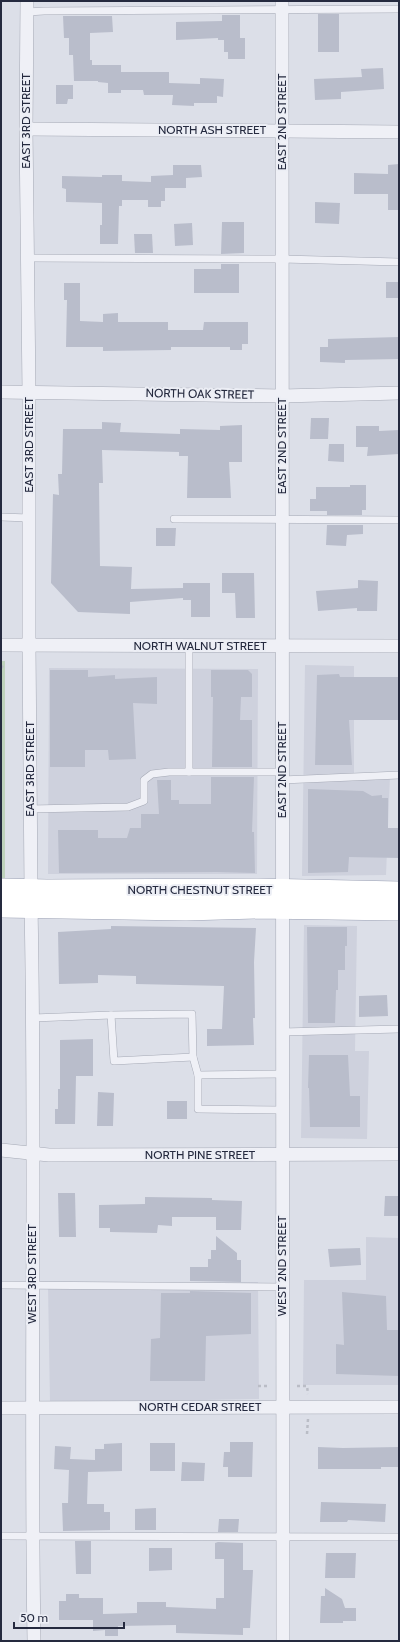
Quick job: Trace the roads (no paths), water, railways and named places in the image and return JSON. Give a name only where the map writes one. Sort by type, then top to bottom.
[{"type":"main road","name":"NORTH CHESTNUT STREET","points":[[1,889],[31,898]]},
{"type":"main road","name":"NORTH CHESTNUT STREET","points":[[1,907],[31,898],[258,889],[282,900],[399,910]]},
{"type":"main road","name":"NORTH CHESTNUT STREET","points":[[282,900],[399,892]]},
{"type":"street","name":"EAST 2ND STREET","points":[[282,5],[282,900]]},
{"type":"street","name":"EAST 3RD STREET","points":[[27,7],[26,129],[29,392],[31,898]]},
{"type":"street","name":"NORTH ASH STREET","points":[[26,129],[399,132]]},
{"type":"street","name":"NORTH OAK STREET","points":[[1,392],[282,396],[399,393]]},
{"type":"street","name":"NORTH WALNUT STREET","points":[[1,645],[399,646]]},
{"type":"street","name":"WEST 3RD STREET","points":[[31,898],[33,1018],[32,1536],[34,1641]]},
{"type":"street","name":"WEST 2ND STREET","points":[[282,900],[283,1641]]},
{"type":"street","name":"NORTH PINE STREET","points":[[1,1150],[49,1155],[399,1154]]},
{"type":"street","name":"NORTH CEDAR STREET","points":[[1,1408],[283,1406],[399,1407]]},
{"type":"lane","points":[[27,7],[44,11],[282,5],[309,11],[399,9]]},
{"type":"lane","points":[[28,258],[282,259],[399,262]]},
{"type":"lane","points":[[1,518],[29,518]]},
{"type":"lane","points":[[174,519],[399,520]]},
{"type":"lane","points":[[189,646],[189,772]]},
{"type":"lane","points":[[30,809],[128,807],[144,801],[144,780],[152,774],[189,772],[282,776],[399,775]]},
{"type":"lane","points":[[33,1018],[192,1014],[193,1057],[198,1075],[198,1109],[282,1110]]},
{"type":"lane","points":[[111,1015],[114,1061],[193,1057]]},
{"type":"lane","points":[[282,1032],[399,1030]]},
{"type":"lane","points":[[198,1075],[282,1074]]},
{"type":"lane","points":[[1,1285],[32,1284],[283,1287]]},
{"type":"lane","points":[[1,1536],[399,1537]]}]
